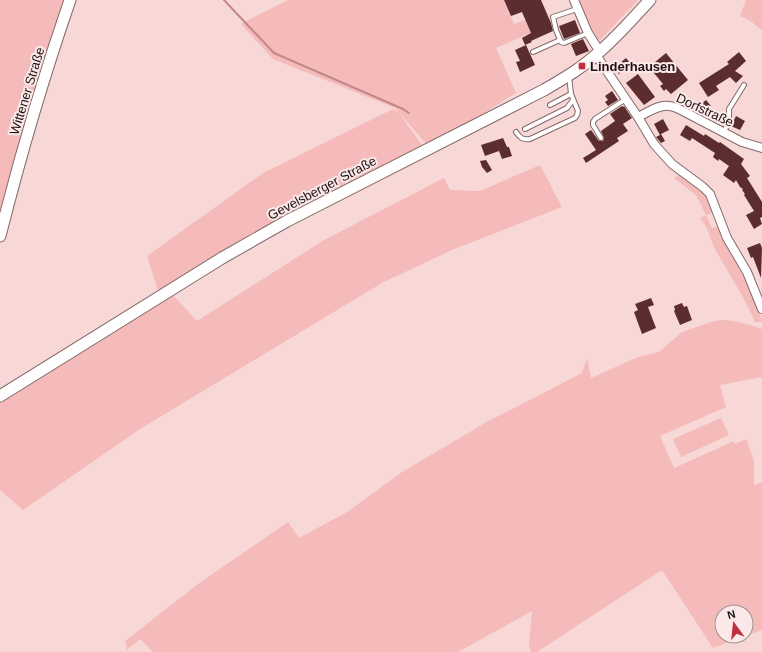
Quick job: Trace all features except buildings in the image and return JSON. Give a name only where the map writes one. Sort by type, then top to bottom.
[{"type":"main road","name":"Wittener Straße","points":[[0,236],[24,146],[70,0]]},
{"type":"main road","name":"Gevelsberger Straße","points":[[0,396],[222,258],[287,221],[544,90],[569,75],[598,54],[650,0]]},
{"type":"street","points":[[574,0],[598,54],[654,144],[672,164],[710,194],[727,238],[746,272],[762,309]]},
{"type":"street","name":"Dorfstraße","points":[[638,117],[658,107],[665,105],[670,106],[742,142],[762,148]]},
{"type":"lane","points":[[578,9],[553,17],[560,40],[564,43],[588,33]]},
{"type":"lane","points":[[533,52],[560,40]]},
{"type":"lane","points":[[516,132],[522,139],[530,139],[575,118],[578,111],[571,94],[569,75]]},
{"type":"lane","points":[[724,132],[730,115],[729,109],[744,85]]},
{"type":"lane","points":[[550,105],[571,94]]},
{"type":"lane","points":[[601,138],[593,125],[593,122],[595,119],[626,99]]},
{"type":"lane","points":[[525,129],[567,108],[574,100]]},
{"type":"shaded area","points":[[0,0],[67,0],[0,225]]},
{"type":"shaded area","points":[[288,0],[504,0],[514,24],[525,20],[531,33],[496,48],[516,93],[429,147],[395,108],[273,59],[241,24]]},
{"type":"shaded area","points":[[579,0],[638,0],[600,40],[597,38],[586,18]]},
{"type":"shaded area","points":[[746,0],[762,0],[762,30],[749,20],[740,16]]},
{"type":"shaded area","points":[[393,109],[399,113],[424,148],[159,294],[147,256],[263,173]]},
{"type":"shaded area","points":[[540,165],[562,207],[452,250],[382,283],[140,429],[23,510],[0,490],[0,403],[53,367],[172,294],[197,321],[324,240],[444,178],[450,190],[480,191]]},
{"type":"shaded area","points":[[681,173],[706,194],[713,213],[706,215],[696,195],[674,178]]},
{"type":"shaded area","points":[[706,215],[712,228],[718,226],[727,248],[758,306],[762,322],[755,322],[751,312],[715,249],[707,229],[700,218]]},
{"type":"shaded area","points":[[720,320],[731,321],[762,329],[762,377],[720,385],[726,407],[660,436],[674,468],[734,441],[735,444],[746,439],[754,461],[754,483],[755,485],[762,482],[762,630],[754,633],[754,604],[714,604],[714,644],[724,644],[713,648],[662,570],[537,652],[531,652],[529,644],[532,611],[458,652],[153,652],[140,639],[127,650],[125,641],[198,584],[288,522],[299,538],[347,512],[402,472],[485,423],[582,373],[587,358],[591,378],[638,357],[659,352],[682,332]]},
{"type":"shaded area","points":[[721,418],[729,435],[681,457],[673,439]]},
{"type":"waterway","points":[[224,0],[274,53],[403,109],[409,113]]},
{"type":"place","name":"Linderhausen","points":[[582,66]]}]
